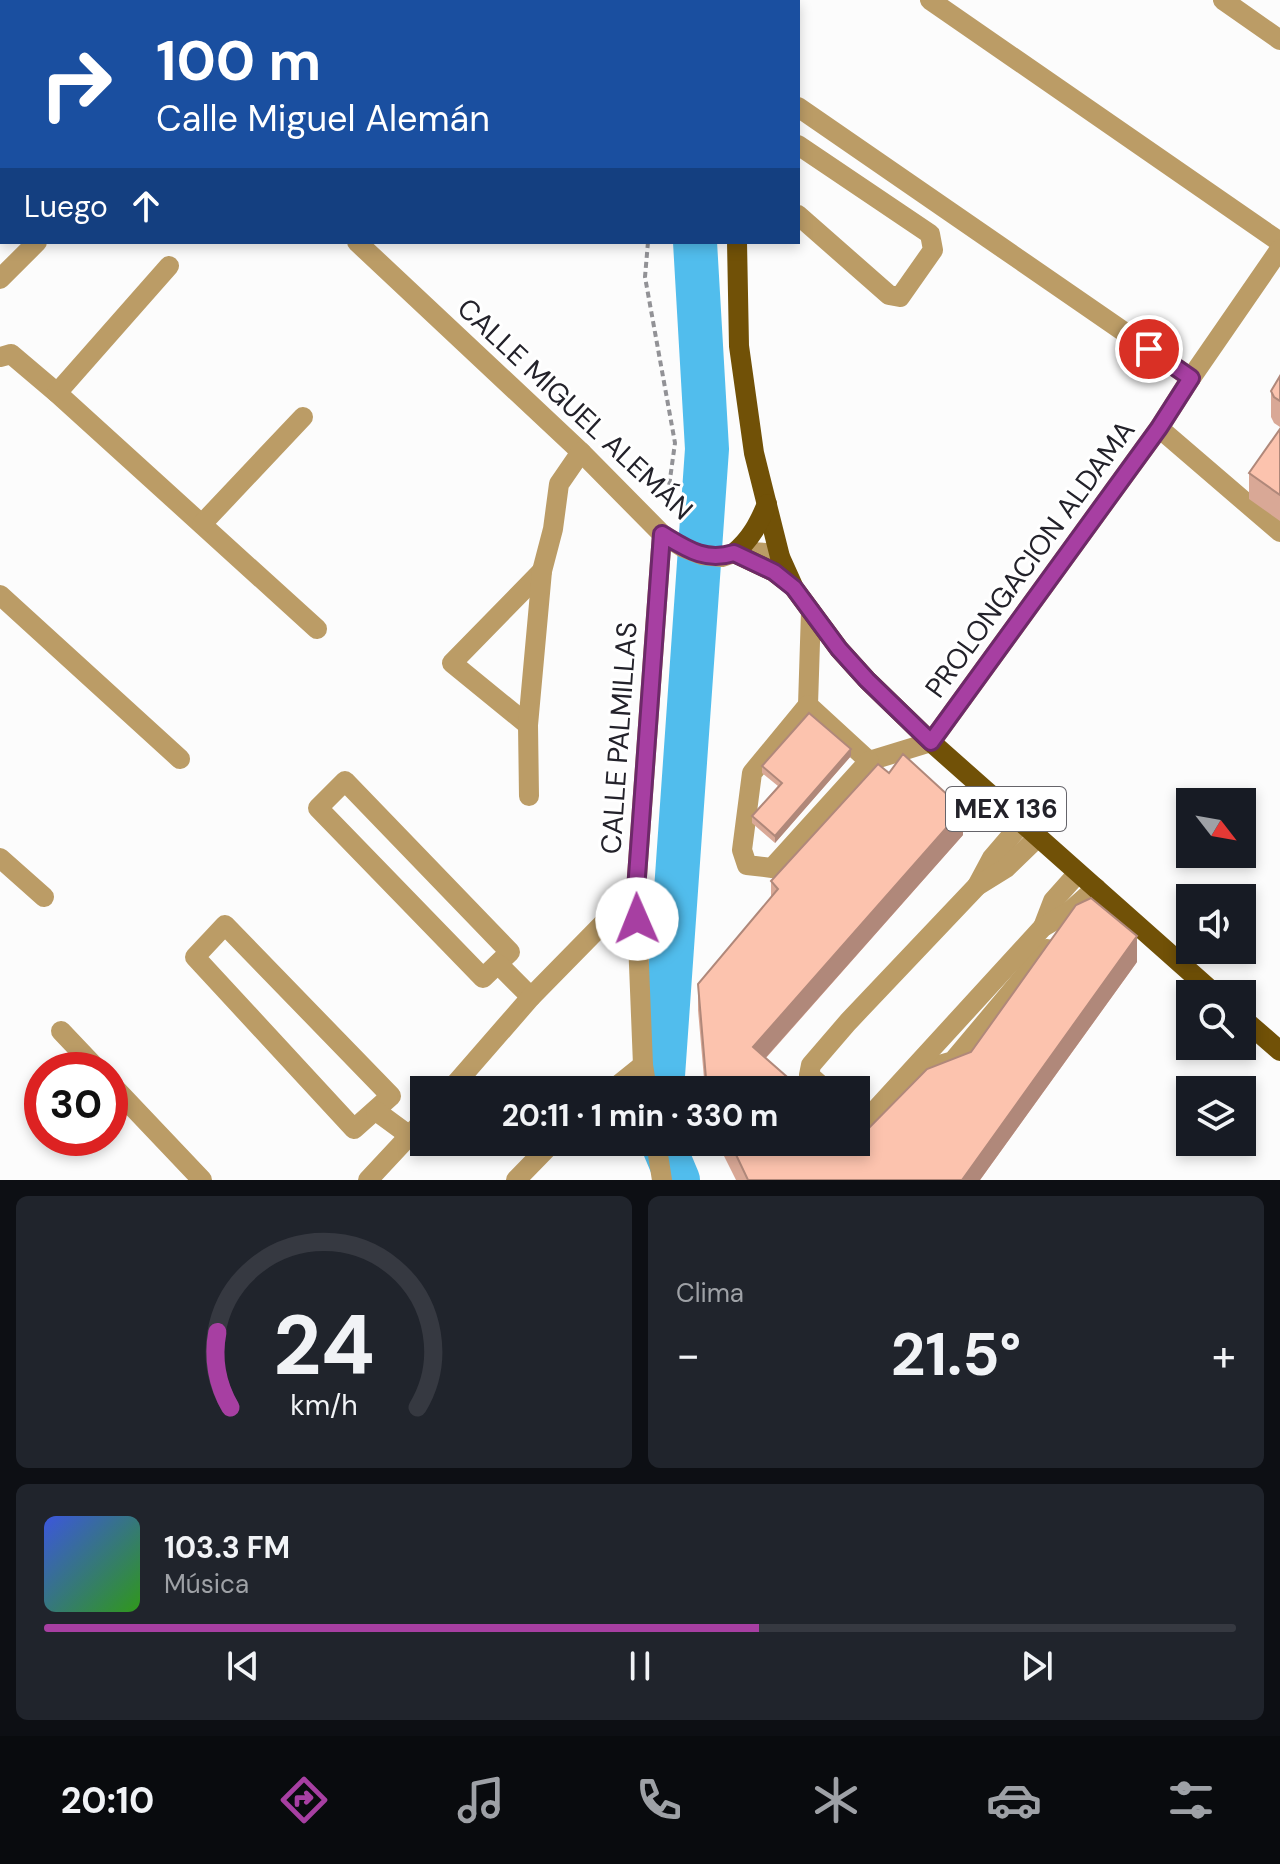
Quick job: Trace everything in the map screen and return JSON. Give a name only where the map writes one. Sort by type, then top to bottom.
[{"type":"main road","name":"MEX 136","points":[[737,244],[739,346],[754,453],[780,557],[794,588],[839,649],[931,742],[1199,980]]},
{"type":"main road","points":[[728,555],[743,546],[757,527],[767,504]]},
{"type":"main road","points":[[728,555],[774,572],[794,588]]},
{"type":"main road","points":[[1256,1030],[1280,1051]]},
{"type":"street","points":[[930,0],[1280,242]]},
{"type":"street","points":[[1223,0],[1280,40]]},
{"type":"street","points":[[800,108],[1191,378]]},
{"type":"street","points":[[800,146],[930,234],[933,250],[900,297],[889,295],[800,217]]},
{"type":"street","points":[[0,279],[35,244]]},
{"type":"street","name":"CALLE MIGUEL ALEMÁN","points":[[359,244],[581,452],[662,534],[702,555],[767,553],[780,557]]},
{"type":"street","name":"PROLONGACION ALDAMA","points":[[931,742],[1159,428],[1280,249]]},
{"type":"street","points":[[57,393],[169,266]]},
{"type":"street","points":[[0,357],[11,354],[57,393],[317,629]]},
{"type":"street","points":[[202,524],[303,417]]},
{"type":"street","points":[[1159,428],[1280,532]]},
{"type":"street","points":[[529,796],[528,725],[542,571],[553,529],[559,484],[581,452]]},
{"type":"street","name":"CALLE PALMILLAS","points":[[645,1076],[636,890],[662,534]]},
{"type":"street","points":[[528,725],[452,663],[542,571]]},
{"type":"street","points":[[0,595],[180,759]]},
{"type":"street","points":[[811,611],[808,705],[752,773],[742,850],[747,865],[772,868],[869,761],[931,742]]},
{"type":"street","points":[[808,705],[869,761]]},
{"type":"street","points":[[345,781],[510,952],[498,964],[483,978],[318,808],[345,781]]},
{"type":"street","points":[[977,886],[992,858],[1022,823]]},
{"type":"street","points":[[810,1076],[811,1065],[848,1022],[977,886],[1006,868],[1038,837]]},
{"type":"street","points":[[0,858],[44,897]]},
{"type":"street","points":[[1043,927],[1053,901],[1078,873]]},
{"type":"street","points":[[462,1076],[531,997],[636,890]]},
{"type":"street","points":[[870,1116],[1043,927],[1100,892]]},
{"type":"street","points":[[909,1073],[953,1061],[1058,936],[1100,892]]},
{"type":"street","points":[[225,925],[391,1096],[376,1111],[354,1129],[195,957],[225,925]]},
{"type":"street","points":[[498,964],[531,997]]},
{"type":"street","points":[[61,1031],[81,1052]]},
{"type":"street","points":[[629,1076],[643,1065]]},
{"type":"street","points":[[128,1102],[202,1180]]},
{"type":"street","points":[[368,1180],[410,1136],[376,1111]]},
{"type":"street","points":[[516,1180],[539,1156]]},
{"type":"street","points":[[658,1156],[662,1180]]},
{"type":"path","points":[[648,244],[645,277],[675,443],[662,534]]},
{"type":"building","points":[[1280,376],[1280,401],[1271,391]]},
{"type":"building","points":[[1280,429],[1280,495],[1249,473]]},
{"type":"building","points":[[809,713],[851,749],[775,836],[752,816],[782,783],[762,766]]},
{"type":"building","points":[[903,754],[963,809],[753,1047],[786,1076],[706,1076],[698,984],[778,889],[771,881],[878,764],[889,773]]},
{"type":"building","points":[[1091,898],[1137,936],[962,1180],[748,1180],[737,1156],[870,1156],[870,1127],[927,1069],[971,1052],[1076,905]]},
{"type":"waterway","points":[[663,1076],[707,449],[695,244]]},
{"type":"waterway","points":[[668,1156],[678,1180]]},
{"type":"route","points":[[637,919],[636,890],[662,534],[702,555],[722,557],[734,553],[774,572],[794,588],[839,649],[867,680],[931,742],[1159,428],[1191,378],[1149,349]]}]
